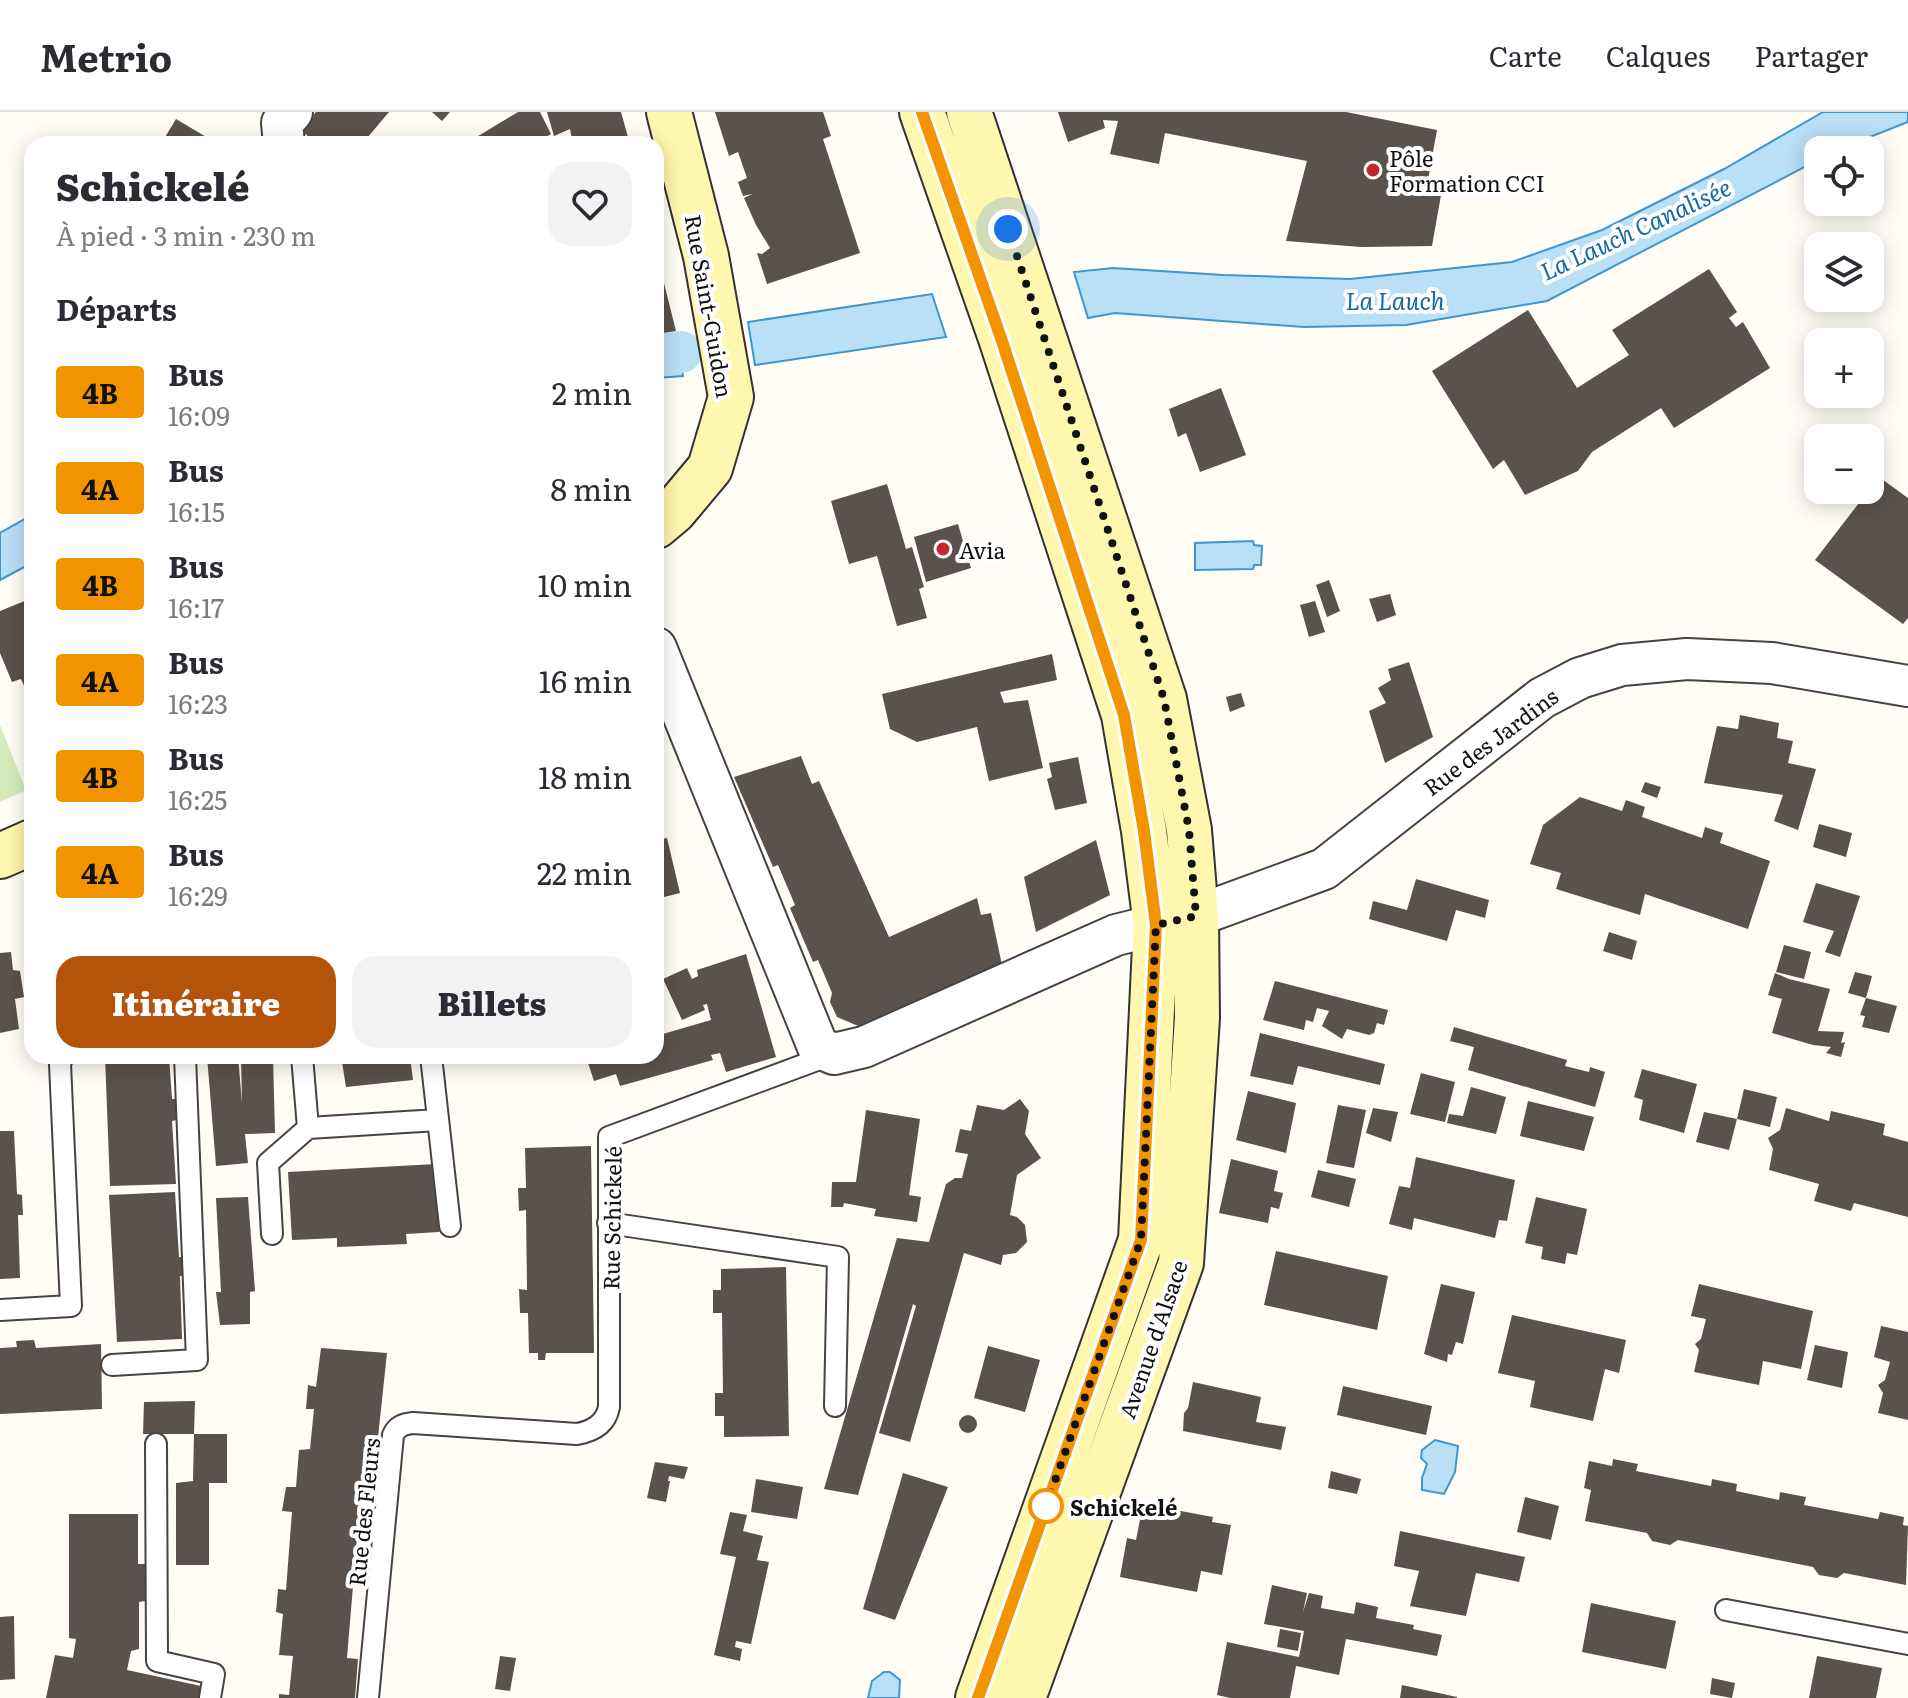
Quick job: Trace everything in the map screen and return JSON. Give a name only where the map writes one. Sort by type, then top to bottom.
[{"type":"main road","name":"Rue Saint-Guidon","points":[[664,519],[710,468],[731,397],[706,256],[669,112]]},
{"type":"main road","name":"Avenue d'Alsace","points":[[922,112],[1001,338],[1124,715],[1144,831],[1176,920],[1197,1018],[1181,1263],[1023,1698]]},
{"type":"main road","name":"Avenue d'Alsace","points":[[969,112],[1164,699],[1189,830],[1176,920],[1141,1240],[978,1698]]},
{"type":"main road","points":[[0,856],[24,846]]},
{"type":"street","points":[[283,136],[282,123],[292,112]]},
{"type":"street","name":"Rue des Jardins","points":[[1176,920],[1324,869],[1542,698],[1580,678],[1622,665],[1687,659],[1772,663],[1908,686]]},
{"type":"street","points":[[664,668],[818,1047],[834,1054]]},
{"type":"street","name":"Rue Schickelé","points":[[834,1054],[864,1047],[1116,935],[1176,920]]},
{"type":"lane","name":"Rue Schickelé","points":[[493,1429],[577,1434],[592,1429],[607,1418],[609,1137],[834,1054]]},
{"type":"lane","points":[[0,1310],[71,1306],[60,1064]]},
{"type":"lane","points":[[112,1365],[197,1360],[185,1064]]},
{"type":"lane","points":[[303,1064],[308,1128]]},
{"type":"lane","points":[[432,1064],[450,1226]]},
{"type":"lane","points":[[272,1234],[268,1163],[308,1128],[438,1120]]},
{"type":"lane","points":[[608,1223],[838,1257],[835,1406]]},
{"type":"lane","name":"Rue des Fleurs","points":[[368,1698],[393,1435],[400,1427],[413,1423],[493,1429]]},
{"type":"lane","points":[[156,1444],[157,1661],[214,1674],[210,1698]]},
{"type":"lane","points":[[1726,1610],[1908,1644]]},
{"type":"green space","points":[[0,725],[24,791],[0,802]]},
{"type":"water","name":"La Lauch","points":[[1823,112],[1908,112],[1908,122],[1872,136],[1804,136],[1804,167],[1547,301],[1406,325],[1304,327],[1115,313],[1088,318],[1074,272],[1113,268],[1350,279],[1512,262],[1602,230],[1724,169]]},
{"type":"water","points":[[932,294],[946,337],[755,365],[748,322]]},
{"type":"water","points":[[677,334],[683,376],[664,377],[664,336]]},
{"type":"water","points":[[24,520],[24,567],[0,580],[0,533]]},
{"type":"water","points":[[1253,541],[1254,545],[1262,546],[1261,565],[1254,565],[1253,569],[1195,570],[1195,543]]},
{"type":"water","points":[[1435,1440],[1458,1446],[1455,1472],[1444,1494],[1422,1490],[1427,1464],[1421,1458],[1422,1450]]},
{"type":"water","points":[[884,1672],[890,1672],[900,1680],[899,1698],[868,1698],[872,1681]]},
{"type":"building","points":[[316,112],[389,112],[369,136],[308,136],[301,130]]},
{"type":"building","points":[[432,112],[450,112],[442,121]]},
{"type":"building","points":[[518,112],[540,112],[551,134],[548,136],[478,136]]},
{"type":"building","points":[[547,112],[621,112],[628,136],[571,136],[570,129],[554,136]]},
{"type":"building","points":[[715,112],[823,112],[831,136],[823,139],[860,253],[767,284],[757,253],[762,254],[770,248],[744,198],[752,194],[743,196],[738,182],[747,178],[738,152],[729,156]]},
{"type":"building","points":[[1058,112],[1346,112],[1437,130],[1426,191],[1441,195],[1432,246],[1361,247],[1286,241],[1307,161],[1165,133],[1159,164],[1110,154],[1118,121],[1103,120],[1105,128],[1068,142]]},
{"type":"building","points":[[176,119],[205,136],[166,136]]},
{"type":"building","points":[[1709,269],[1737,312],[1729,318],[1736,327],[1743,322],[1770,368],[1674,428],[1661,408],[1592,452],[1578,471],[1525,495],[1504,460],[1493,469],[1432,371],[1528,310],[1577,388],[1629,355],[1612,330]]},
{"type":"building","points":[[664,283],[676,331],[664,333]]},
{"type":"building","points":[[1221,388],[1246,455],[1200,472],[1186,433],[1178,437],[1169,409]]},
{"type":"building","points":[[1884,481],[1908,498],[1908,618],[1903,624],[1815,560],[1858,504],[1884,504]]},
{"type":"building","points":[[887,484],[906,549],[912,547],[924,587],[919,589],[927,618],[897,626],[877,556],[849,564],[831,501]]},
{"type":"building","points":[[958,524],[971,568],[926,582],[914,537]]},
{"type":"building","points":[[1329,580],[1340,611],[1327,617],[1316,585]]},
{"type":"building","points":[[1390,594],[1396,615],[1377,622],[1369,599]]},
{"type":"building","points":[[24,601],[24,686],[21,679],[12,682],[0,653],[0,611]]},
{"type":"building","points":[[1315,601],[1325,632],[1309,637],[1300,605]]},
{"type":"building","points":[[1052,654],[1057,680],[1000,692],[1004,703],[1028,700],[1043,768],[989,781],[977,727],[917,742],[890,729],[882,694]]},
{"type":"building","points":[[1409,662],[1433,737],[1385,763],[1369,711],[1386,703],[1378,688],[1391,680],[1388,669]]},
{"type":"building","points":[[1241,693],[1245,706],[1230,712],[1226,697]]},
{"type":"building","points":[[1740,715],[1779,723],[1777,738],[1793,741],[1788,763],[1816,769],[1798,830],[1774,821],[1783,795],[1704,783],[1717,726],[1738,729]]},
{"type":"building","points":[[801,756],[812,784],[819,781],[889,937],[977,898],[981,915],[991,913],[1002,965],[870,1031],[837,1017],[830,1002],[832,993],[818,960],[813,962],[790,908],[795,905],[778,865],[773,867],[734,777]]},
{"type":"building","points":[[1078,757],[1087,803],[1055,810],[1047,779],[1052,777],[1049,763]]},
{"type":"building","points":[[1645,782],[1661,787],[1657,798],[1641,792]]},
{"type":"building","points":[[1580,797],[1622,811],[1626,800],[1645,807],[1642,817],[1702,838],[1705,827],[1723,833],[1720,843],[1770,861],[1748,929],[1645,894],[1640,915],[1556,889],[1561,873],[1530,864],[1543,825]]},
{"type":"building","points":[[1819,824],[1852,833],[1846,857],[1813,847]]},
{"type":"building","points":[[667,838],[680,893],[664,897],[664,839]]},
{"type":"building","points":[[1096,840],[1110,895],[1036,932],[1024,877]]},
{"type":"building","points":[[1416,879],[1489,900],[1485,918],[1456,910],[1447,941],[1369,919],[1373,901],[1407,910]]},
{"type":"building","points":[[1816,883],[1860,896],[1840,957],[1825,952],[1834,931],[1803,922]]},
{"type":"building","points":[[1609,932],[1637,941],[1632,960],[1603,951]]},
{"type":"building","points":[[1784,945],[1811,952],[1804,979],[1776,972]]},
{"type":"building","points":[[11,952],[13,970],[20,971],[24,997],[15,999],[19,1029],[0,1033],[0,953]]},
{"type":"building","points":[[746,954],[776,1057],[726,1072],[720,1053],[711,1055],[713,1060],[620,1086],[616,1074],[594,1081],[588,1064],[664,1064],[664,1034],[711,1020],[707,1004],[703,1005],[705,1010],[682,1020],[664,981],[687,968],[692,979],[698,976],[697,970]]},
{"type":"building","points":[[1855,972],[1872,976],[1866,998],[1848,993]]},
{"type":"building","points":[[1775,973],[1830,989],[1818,1031],[1844,1032],[1841,1057],[1826,1053],[1831,1047],[1772,1033],[1782,999],[1768,995]]},
{"type":"building","points":[[1275,981],[1388,1010],[1384,1025],[1377,1023],[1374,1033],[1369,1035],[1347,1029],[1342,1039],[1322,1026],[1329,1011],[1317,1008],[1313,1022],[1306,1020],[1304,1030],[1263,1020]]},
{"type":"building","points":[[1866,998],[1897,1006],[1889,1033],[1862,1027],[1865,1016],[1860,1015]]},
{"type":"building","points":[[1454,1027],[1567,1060],[1565,1066],[1589,1072],[1590,1067],[1605,1072],[1595,1107],[1468,1070],[1474,1047],[1450,1041]]},
{"type":"building","points":[[1260,1033],[1385,1064],[1380,1085],[1298,1066],[1293,1085],[1250,1076]]},
{"type":"building","points":[[105,1064],[170,1064],[172,1099],[176,1099],[177,1120],[172,1121],[176,1184],[110,1186]]},
{"type":"building","points":[[208,1064],[239,1064],[242,1103],[241,1064],[273,1064],[275,1133],[245,1134],[248,1163],[216,1166]]},
{"type":"building","points":[[342,1064],[411,1064],[413,1080],[346,1087]]},
{"type":"building","points":[[1642,1069],[1697,1084],[1684,1133],[1639,1120],[1643,1100],[1634,1097]]},
{"type":"building","points":[[1421,1073],[1455,1082],[1445,1122],[1410,1114]]},
{"type":"building","points":[[1471,1087],[1506,1097],[1496,1134],[1447,1123],[1449,1114],[1463,1116]]},
{"type":"building","points":[[1744,1089],[1777,1097],[1770,1127],[1737,1119]]},
{"type":"building","points":[[1248,1091],[1296,1103],[1286,1153],[1236,1140]]},
{"type":"building","points":[[1020,1099],[1029,1111],[1025,1134],[1041,1158],[1017,1175],[1010,1215],[1025,1225],[1027,1242],[1016,1253],[1003,1255],[1001,1265],[964,1253],[910,1442],[879,1433],[916,1306],[913,1304],[858,1495],[824,1489],[897,1238],[929,1242],[946,1184],[955,1178],[962,1178],[968,1154],[955,1152],[960,1129],[971,1131],[977,1105],[1004,1110]]},
{"type":"building","points":[[1528,1101],[1594,1117],[1584,1151],[1520,1136]]},
{"type":"building","points":[[1338,1105],[1366,1110],[1354,1168],[1326,1163]]},
{"type":"building","points":[[1373,1108],[1398,1112],[1391,1142],[1366,1133]]},
{"type":"building","points":[[1786,1108],[1829,1121],[1831,1111],[1885,1124],[1883,1135],[1908,1142],[1908,1217],[1854,1203],[1851,1211],[1814,1201],[1819,1184],[1769,1170],[1773,1149],[1768,1138],[1780,1130]]},
{"type":"building","points":[[866,1110],[920,1119],[909,1195],[921,1197],[917,1222],[874,1216],[876,1209],[844,1203],[843,1207],[831,1207],[832,1182],[856,1182]]},
{"type":"building","points":[[1704,1112],[1737,1119],[1729,1150],[1696,1142]]},
{"type":"building","points":[[0,1131],[14,1131],[17,1194],[22,1195],[23,1215],[18,1215],[20,1278],[0,1279]]},
{"type":"building","points":[[591,1146],[594,1353],[546,1353],[545,1360],[538,1360],[538,1353],[529,1353],[528,1313],[520,1313],[519,1289],[527,1290],[526,1210],[519,1211],[518,1188],[526,1188],[525,1148]]},
{"type":"building","points":[[1416,1157],[1515,1180],[1507,1221],[1499,1220],[1495,1238],[1414,1218],[1412,1230],[1389,1224],[1399,1186],[1410,1188]]},
{"type":"building","points":[[1231,1159],[1278,1171],[1274,1191],[1283,1193],[1279,1209],[1271,1207],[1268,1223],[1219,1213]]},
{"type":"building","points":[[436,1164],[439,1232],[406,1234],[407,1244],[337,1247],[337,1238],[292,1240],[288,1172]]},
{"type":"building","points":[[1318,1170],[1356,1179],[1349,1207],[1311,1197]]},
{"type":"building","points":[[175,1192],[179,1257],[183,1257],[184,1276],[180,1276],[182,1339],[117,1342],[109,1195]]},
{"type":"building","points":[[248,1197],[255,1291],[250,1292],[250,1324],[220,1325],[216,1292],[221,1292],[216,1198]]},
{"type":"building","points":[[1536,1197],[1587,1209],[1577,1255],[1567,1253],[1565,1264],[1541,1259],[1543,1247],[1525,1243]]},
{"type":"building","points":[[1276,1251],[1388,1276],[1377,1330],[1264,1305]]},
{"type":"building","points":[[786,1267],[789,1436],[724,1437],[724,1416],[715,1416],[715,1393],[723,1393],[722,1313],[713,1313],[713,1290],[721,1290],[721,1269]]},
{"type":"building","points":[[1441,1284],[1475,1292],[1463,1344],[1456,1342],[1447,1362],[1424,1354]]},
{"type":"building","points":[[1699,1284],[1813,1311],[1801,1369],[1763,1361],[1759,1385],[1694,1372],[1699,1350],[1695,1344],[1701,1339],[1706,1319],[1691,1316]]},
{"type":"building","points":[[1512,1315],[1626,1340],[1619,1373],[1605,1369],[1593,1421],[1530,1407],[1535,1381],[1498,1373]]},
{"type":"building","points":[[1881,1326],[1908,1332],[1908,1420],[1878,1413],[1883,1393],[1878,1385],[1885,1380],[1890,1362],[1874,1357]]},
{"type":"building","points":[[34,1340],[36,1348],[101,1344],[102,1409],[0,1414],[0,1348],[17,1347],[16,1341]]},
{"type":"building","points":[[1815,1345],[1848,1352],[1842,1388],[1807,1380]]},
{"type":"building","points":[[988,1346],[1040,1360],[1025,1412],[974,1398]]},
{"type":"building","points":[[321,1348],[387,1353],[376,1456],[364,1454],[347,1658],[358,1659],[355,1698],[279,1698],[279,1694],[289,1695],[293,1656],[279,1655],[283,1614],[276,1612],[278,1589],[286,1590],[292,1512],[282,1511],[286,1487],[296,1487],[299,1450],[310,1449],[314,1409],[306,1409],[308,1385],[316,1387]]},
{"type":"building","points":[[1193,1382],[1261,1397],[1256,1422],[1286,1427],[1281,1450],[1183,1431],[1184,1413],[1188,1408]]},
{"type":"building","points":[[1343,1386],[1432,1406],[1426,1435],[1337,1415]]},
{"type":"building","points":[[195,1401],[194,1434],[143,1434],[144,1402]]},
{"type":"building","points":[[964,1415],[972,1415],[977,1424],[975,1431],[964,1433],[959,1428],[959,1420]]},
{"type":"building","points":[[194,1434],[227,1434],[227,1483],[209,1483],[209,1565],[176,1565],[176,1483],[193,1481]]},
{"type":"building","points":[[1613,1459],[1638,1464],[1636,1471],[1711,1486],[1712,1479],[1737,1484],[1736,1491],[1779,1500],[1780,1492],[1806,1497],[1804,1505],[1878,1519],[1880,1512],[1904,1517],[1903,1525],[1908,1526],[1906,1585],[1844,1573],[1837,1578],[1819,1575],[1813,1567],[1678,1540],[1670,1545],[1652,1541],[1647,1533],[1585,1521],[1591,1490],[1584,1488],[1589,1461],[1612,1466]]},
{"type":"building","points":[[655,1462],[688,1467],[684,1479],[669,1476],[666,1502],[647,1498]]},
{"type":"building","points":[[1331,1471],[1361,1479],[1357,1494],[1328,1488]]},
{"type":"building","points":[[903,1473],[948,1487],[895,1620],[863,1609]]},
{"type":"building","points":[[756,1479],[803,1487],[797,1519],[751,1512]]},
{"type":"building","points":[[1525,1497],[1559,1506],[1551,1540],[1517,1532]]},
{"type":"building","points":[[1143,1504],[1213,1517],[1212,1522],[1231,1525],[1222,1575],[1201,1571],[1197,1592],[1120,1577],[1127,1538],[1136,1540]]},
{"type":"building","points":[[730,1512],[747,1515],[743,1531],[763,1536],[757,1560],[769,1562],[751,1644],[736,1641],[735,1647],[742,1649],[740,1661],[714,1655],[736,1557],[720,1554]]},
{"type":"building","points":[[69,1514],[138,1514],[138,1564],[145,1564],[145,1601],[139,1602],[139,1649],[131,1651],[127,1670],[201,1686],[198,1698],[46,1698],[55,1655],[73,1658],[76,1639],[69,1638]]},
{"type":"building","points":[[1400,1531],[1525,1557],[1519,1582],[1476,1573],[1466,1616],[1410,1606],[1419,1571],[1394,1566]]},
{"type":"building","points":[[1272,1585],[1307,1593],[1303,1612],[1309,1593],[1323,1596],[1321,1608],[1354,1614],[1356,1602],[1378,1607],[1376,1618],[1414,1625],[1413,1629],[1442,1635],[1437,1656],[1346,1639],[1339,1675],[1296,1666],[1290,1698],[1230,1698],[1217,1695],[1227,1642],[1299,1657],[1304,1631],[1264,1624]]},
{"type":"building","points":[[1591,1603],[1676,1621],[1666,1669],[1582,1652]]},
{"type":"building","points":[[14,1616],[15,1679],[0,1680],[0,1617]]},
{"type":"building","points":[[1280,1629],[1301,1633],[1298,1651],[1277,1647]]},
{"type":"building","points":[[500,1656],[516,1658],[510,1691],[495,1689]]},
{"type":"building","points":[[1817,1656],[1882,1668],[1876,1698],[1809,1698]]},
{"type":"building","points":[[1712,1678],[1735,1683],[1732,1698],[1710,1694]]},
{"type":"building","points":[[1402,1685],[1457,1697],[1457,1698],[1400,1698]]},
{"type":"waterway","name":"La Lauch Canalisée","points":[[664,354],[681,352]]},
{"type":"bus line","name":"4B","points":[[922,112],[1001,338],[1124,715],[1156,925],[1141,1240],[978,1698]]},
{"type":"place","name":"Pôle Formation CCI","points":[[1373,170]]},
{"type":"place","name":"Avia","points":[[943,549]]},
{"type":"place","name":"Schickelé","points":[[1046,1506]]},
{"type":"route","points":[[1008,229],[1164,699],[1189,830],[1196,916],[1156,925],[1141,1240],[1046,1506]]}]
